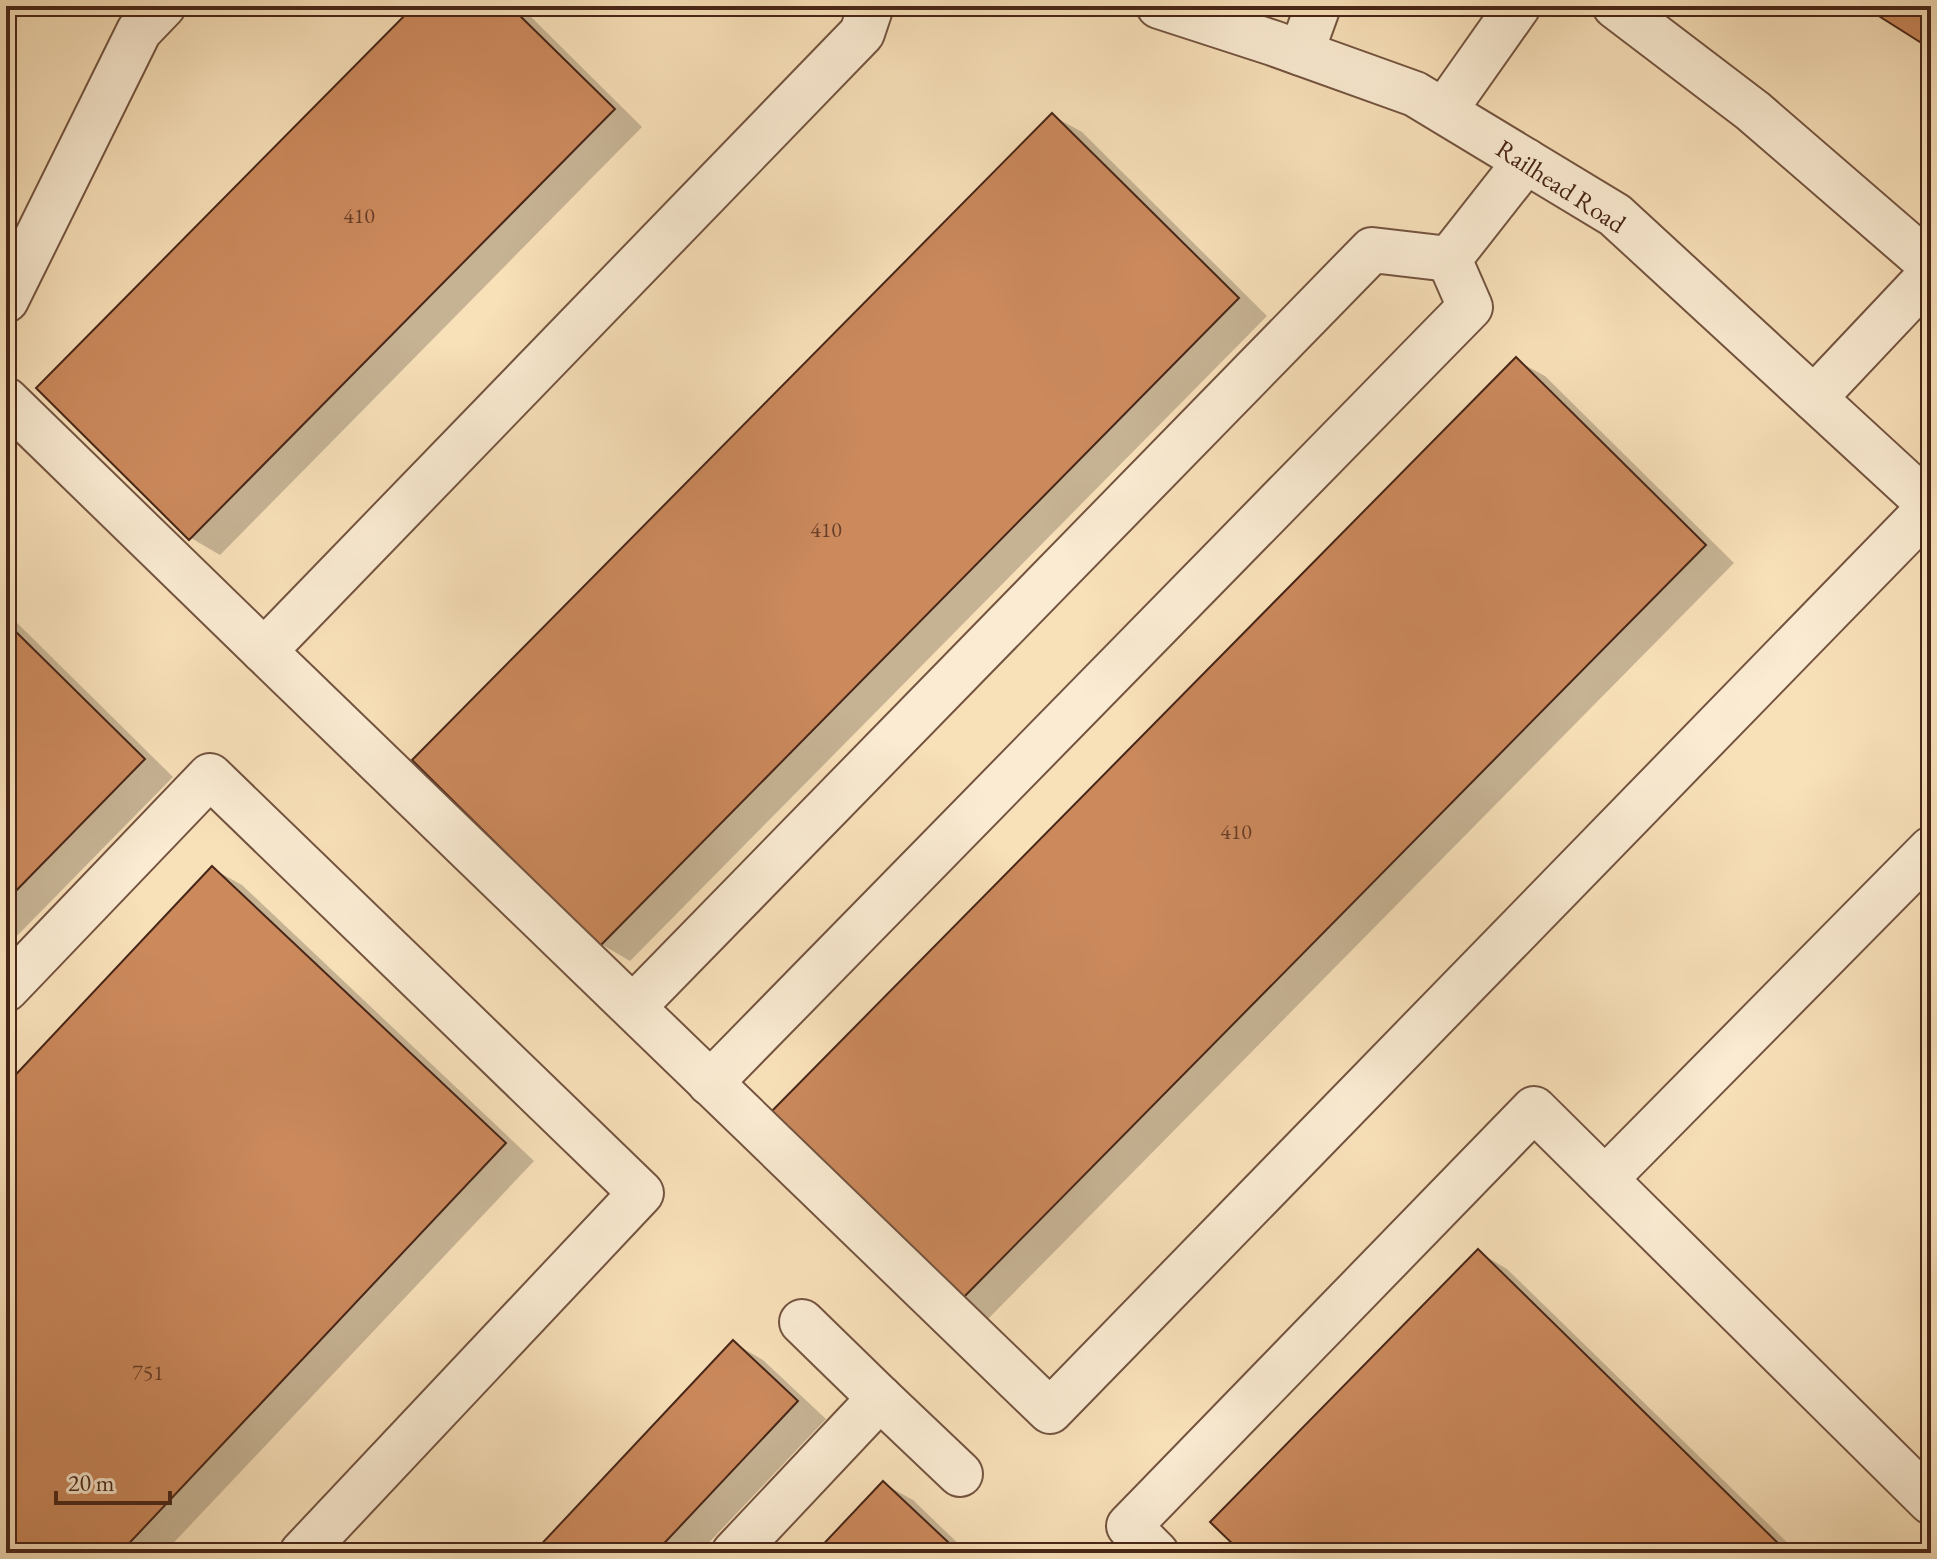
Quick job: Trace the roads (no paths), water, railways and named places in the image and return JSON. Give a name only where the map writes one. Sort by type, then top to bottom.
[{"type":"street","points":[[6,300],[139,31],[163,6]]},
{"type":"street","points":[[264,651],[862,33],[871,6]]},
{"type":"street","name":"Railhead Road","points":[[1159,6],[1415,94],[1615,215],[1931,506]]},
{"type":"street","points":[[1301,53],[1318,6]]},
{"type":"street","points":[[1444,111],[1518,6]]},
{"type":"street","points":[[1615,6],[1753,111],[1931,265]]},
{"type":"street","points":[[1449,259],[1526,161]]},
{"type":"street","points":[[633,1007],[1372,250],[1449,259]]},
{"type":"street","points":[[710,1083],[1470,307],[1449,259]]},
{"type":"street","points":[[1814,398],[1931,274]]},
{"type":"street","points":[[6,400],[1050,1411],[1931,506]]},
{"type":"street","points":[[6,989],[210,776],[641,1193],[302,1553]]},
{"type":"street","points":[[1605,1179],[1931,849]]},
{"type":"street","points":[[1156,1553],[1129,1526],[1534,1109],[1931,1502]]},
{"type":"street","points":[[802,1322],[960,1474]]},
{"type":"street","points":[[734,1553],[880,1398]]}]
